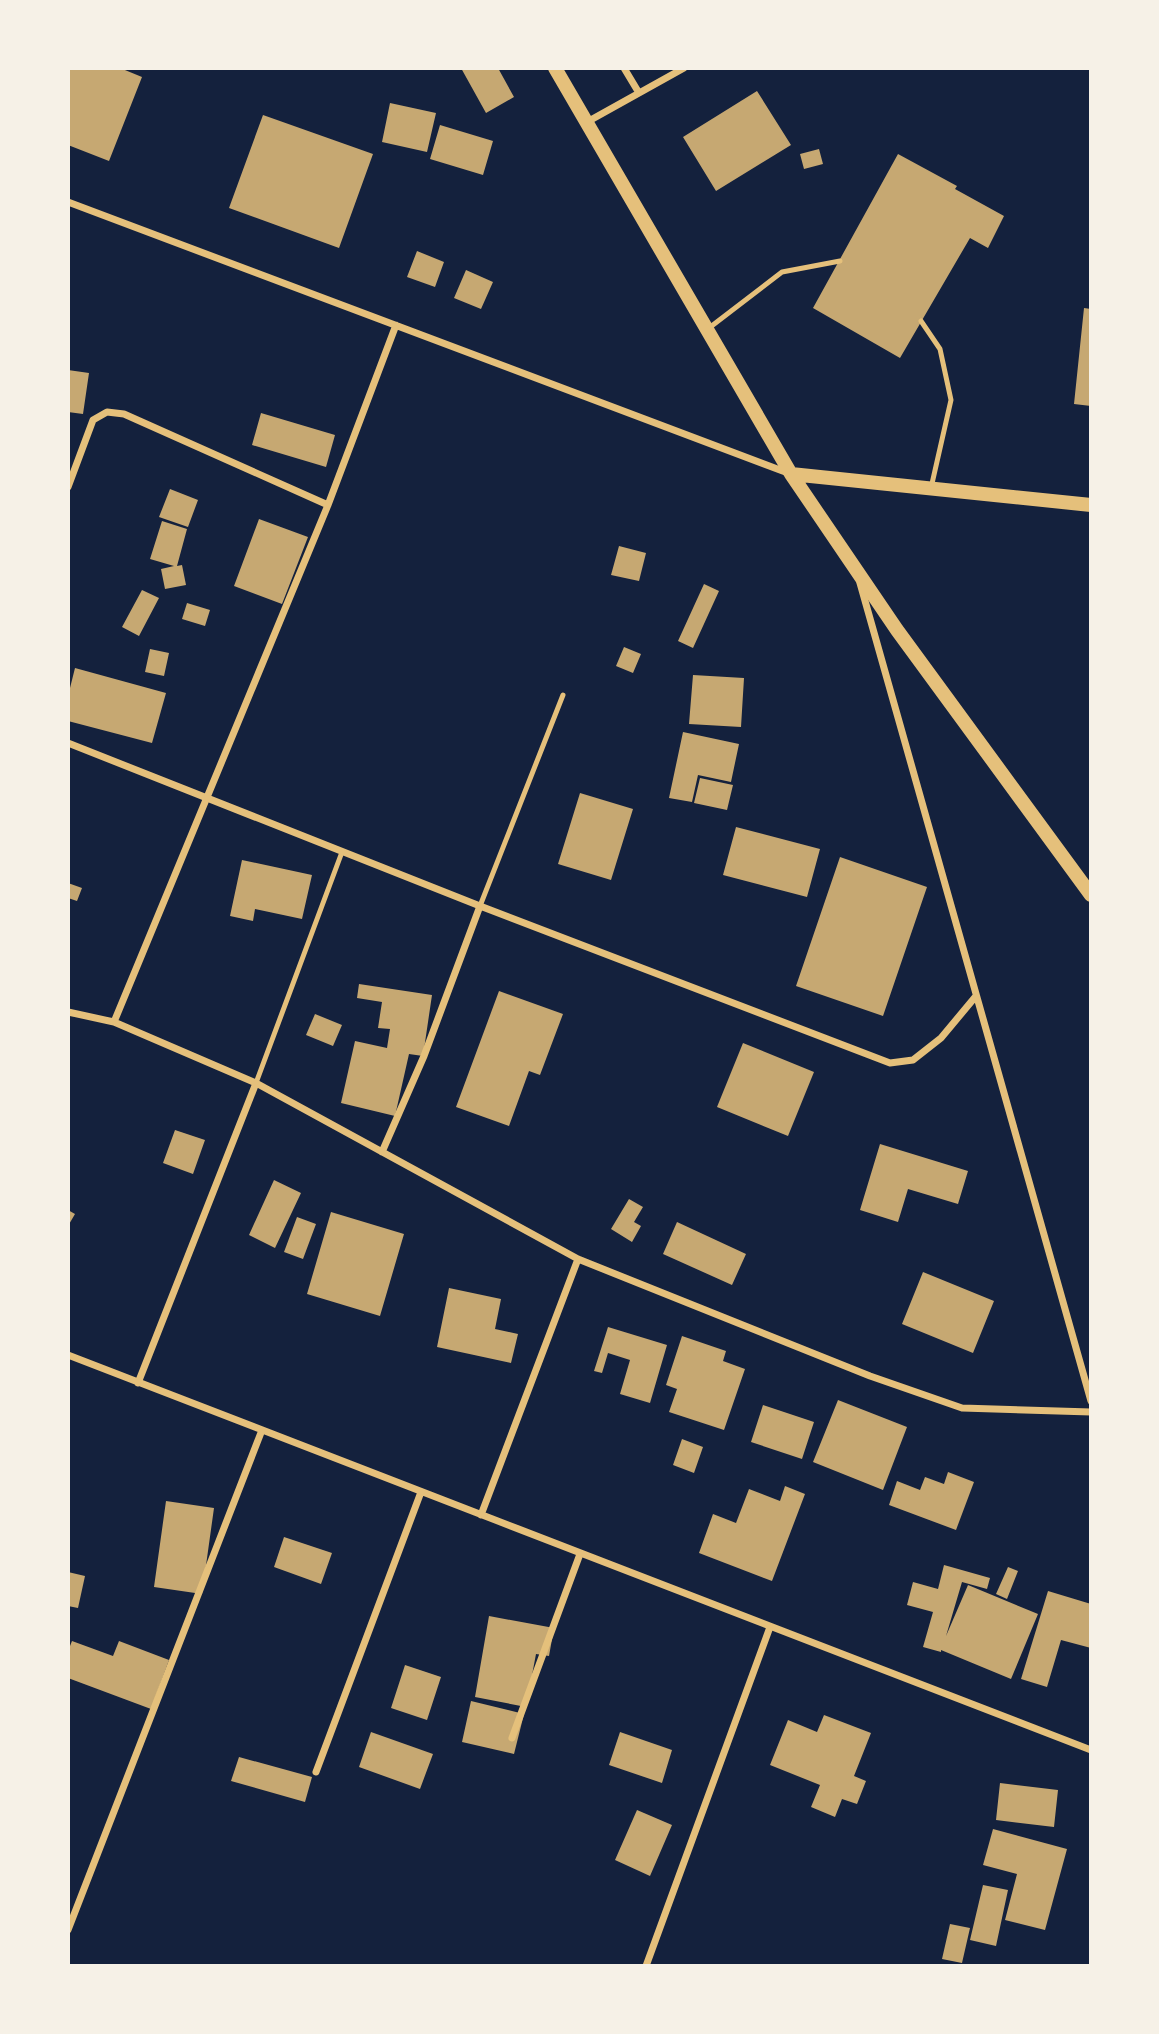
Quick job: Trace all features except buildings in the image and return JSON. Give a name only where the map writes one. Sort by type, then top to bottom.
[{"type":"main road","points":[[555,68],[791,474],[897,630],[1091,895]]},
{"type":"main road","points":[[791,474],[1091,505]]},
{"type":"street","points":[[624,68],[639,93]]},
{"type":"street","points":[[587,122],[684,68]]},
{"type":"street","points":[[68,202],[791,474]]},
{"type":"street","points":[[114,1021],[328,505],[396,325]]},
{"type":"street","points":[[68,487],[93,420],[107,412],[124,414],[328,505]]},
{"type":"street","points":[[856,569],[1091,1401]]},
{"type":"street","points":[[68,743],[480,906],[890,1063],[914,1060],[941,1038],[976,996]]},
{"type":"street","points":[[382,1152],[424,1056],[480,906]]},
{"type":"street","points":[[68,1012],[114,1021],[256,1083],[578,1259],[870,1376],[962,1408],[1091,1412]]},
{"type":"street","points":[[138,1382],[256,1083]]},
{"type":"street","points":[[481,1515],[578,1259]]},
{"type":"street","points":[[68,1355],[1091,1751]]},
{"type":"street","points":[[68,1930],[262,1430]]},
{"type":"street","points":[[316,1772],[421,1492]]},
{"type":"street","points":[[512,1738],[580,1554]]},
{"type":"street","points":[[646,1966],[770,1626]]},
{"type":"lane","points":[[707,330],[782,272],[839,261]]},
{"type":"lane","points":[[921,321],[940,349],[951,400],[931,488]]},
{"type":"lane","points":[[480,906],[563,695]]},
{"type":"lane","points":[[256,1083],[342,852]]}]
